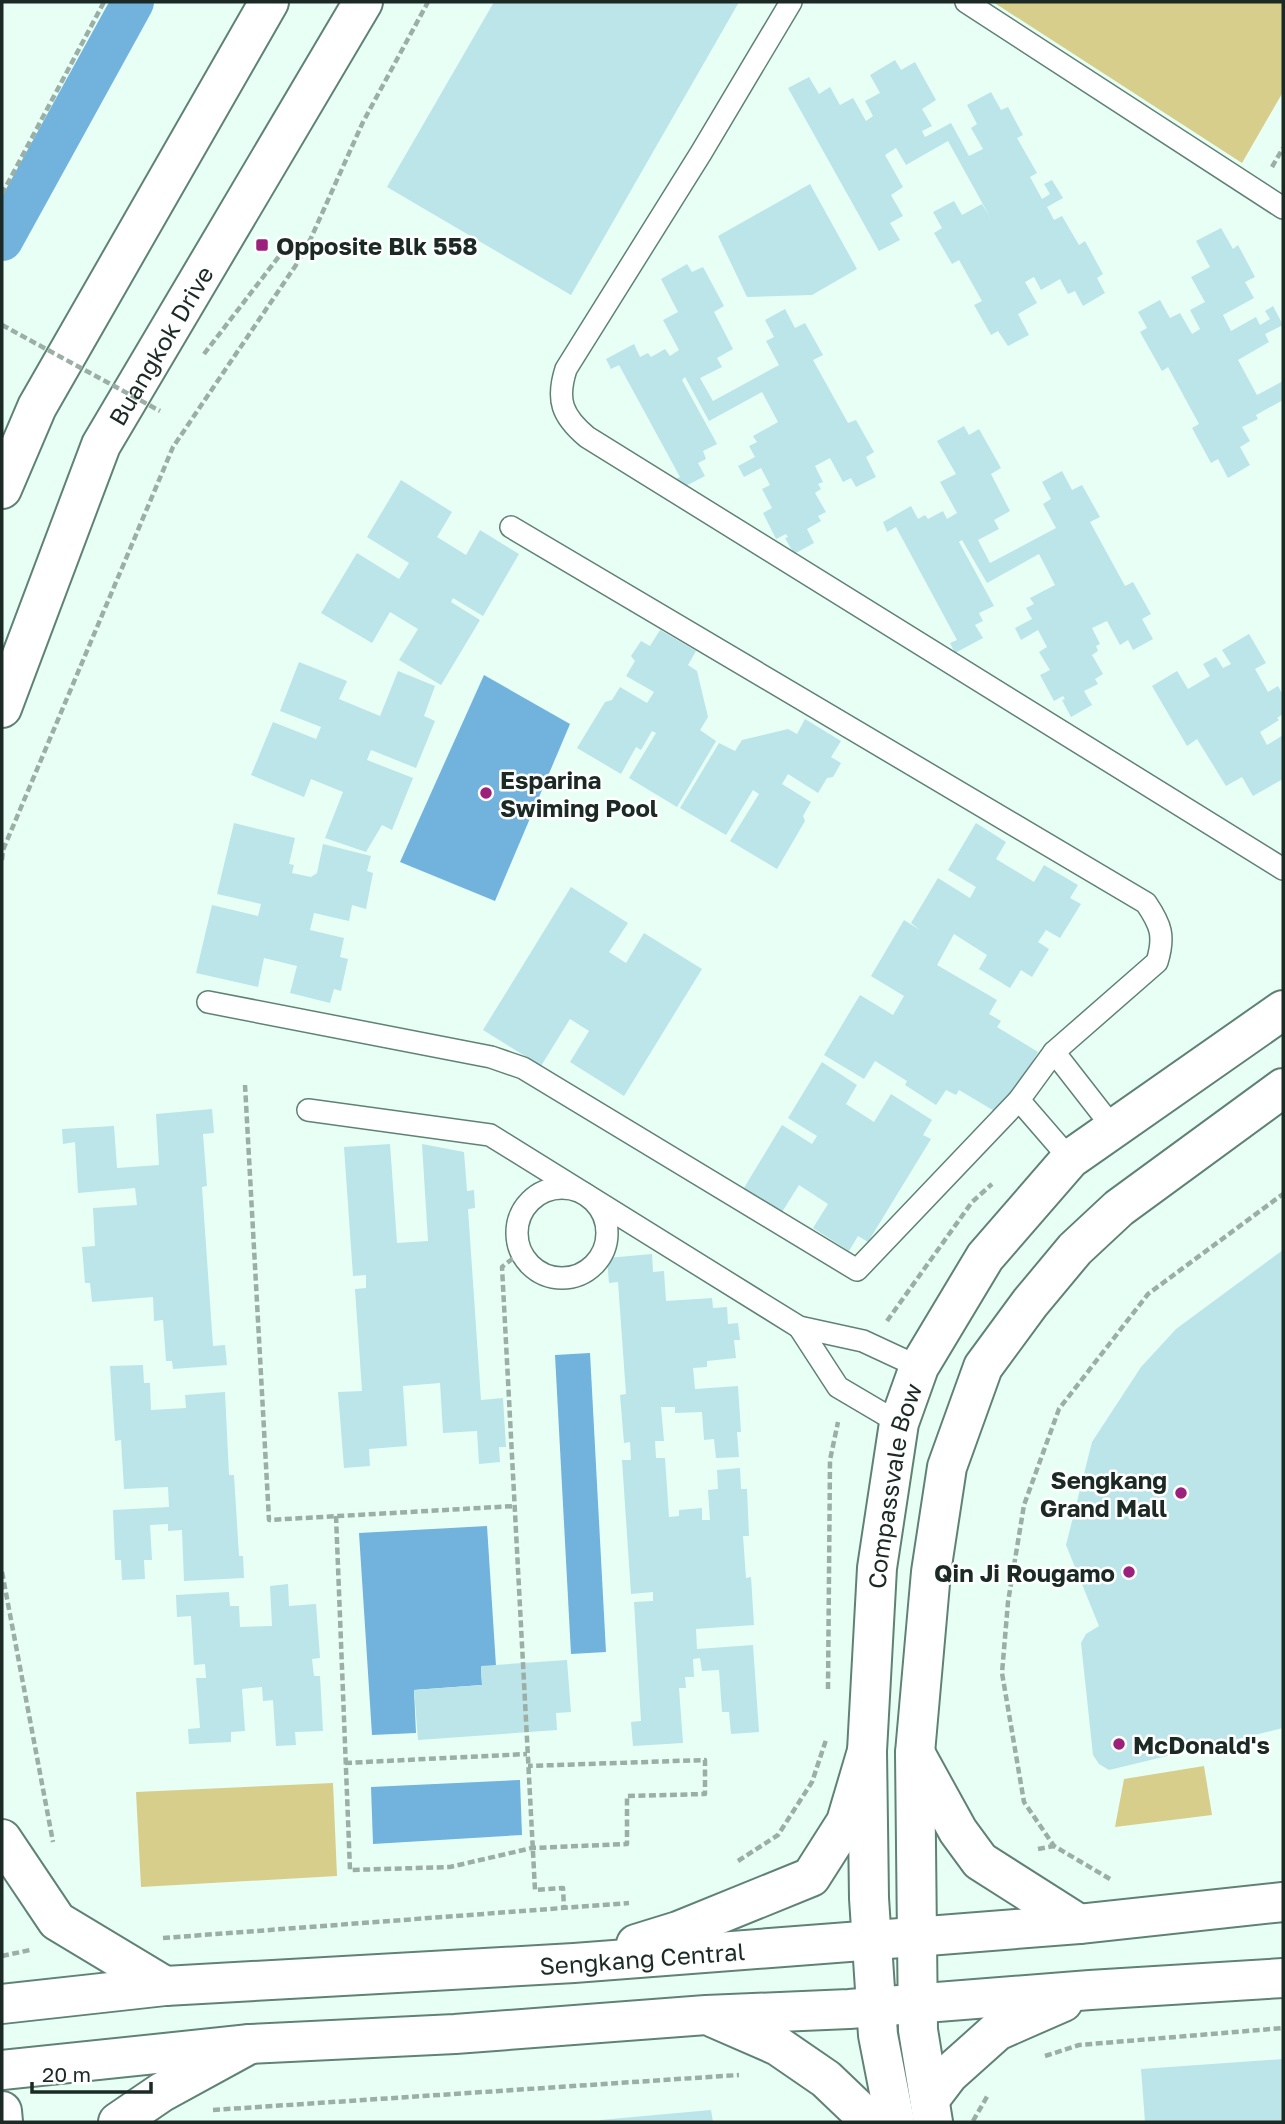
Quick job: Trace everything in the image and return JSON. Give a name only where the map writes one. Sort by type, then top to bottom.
[{"type":"street","points":[[2,489],[37,407],[269,2]]},
{"type":"street","name":"Buangkok Drive","points":[[2,708],[101,445],[363,2]]},
{"type":"street","name":"Compassvale Bow","points":[[895,2122],[878,2035],[871,1939],[867,1751],[877,1568],[899,1423],[919,1367],[985,1256],[1070,1160],[1283,1010]]},
{"type":"street","name":"Compassvale Bow","points":[[931,2111],[918,2030],[915,1752],[930,1572],[947,1467],[983,1367],[1030,1303],[1068,1258],[1119,1208],[1283,1088]]},
{"type":"street","points":[[574,1963],[678,1931],[811,1877],[846,1822],[867,1751]]},
{"type":"street","points":[[915,1752],[958,1831],[980,1861],[1079,1924]]},
{"type":"street","points":[[2,1839],[57,1921],[165,1986]]},
{"type":"street","name":"Sengkang Central","points":[[2,2004],[165,1986],[574,1963],[916,1937],[1079,1924],[1283,1902]]},
{"type":"street","points":[[2,2070],[250,2044],[456,2034],[1283,1978]]},
{"type":"street","points":[[931,2111],[949,2074],[997,2031],[1090,1990]]},
{"type":"street","points":[[706,2015],[778,2046],[826,2079],[871,2122]]},
{"type":"street","points":[[118,2122],[162,2092],[250,2044]]},
{"type":"street","points":[[2,2111],[3,2122]]},
{"type":"lane","points":[[791,2],[701,153],[566,369],[560,389],[563,407],[573,425],[599,444],[1283,869]]},
{"type":"lane","points":[[966,2],[1283,208]]},
{"type":"lane","points":[[208,1002],[491,1057],[523,1068],[857,1270],[1019,1100],[1054,1052],[1157,962],[1162,945],[1159,922],[1146,903],[511,527]]},
{"type":"lane","points":[[1054,1052],[1114,1129]]},
{"type":"lane","points":[[1019,1100],[1070,1160]]},
{"type":"lane","points":[[308,1110],[490,1135],[799,1327],[863,1341],[919,1367]]},
{"type":"lane","points":[[573,1189],[586,1195],[605,1219],[607,1233],[604,1249],[591,1267],[572,1278],[556,1278],[542,1274],[530,1265],[521,1252],[517,1238],[523,1210],[532,1199],[545,1191],[573,1189]]},
{"type":"lane","points":[[799,1327],[838,1387],[899,1423]]},
{"type":"path","points":[[2,194],[104,2]]},
{"type":"path","points":[[2,860],[3,849],[173,447],[296,265],[311,238],[363,122],[428,2]]},
{"type":"path","points":[[200,359],[280,255]]},
{"type":"path","points":[[2,325],[160,411],[168,401]]},
{"type":"path","points":[[245,1085],[269,1520],[515,1506]]},
{"type":"path","points":[[1113,1881],[1054,1846],[1024,1801],[1002,1673],[1009,1602],[1024,1505],[1059,1409],[1148,1294],[1283,1194]]},
{"type":"path","points":[[521,1252],[502,1268],[532,1848],[535,1890],[563,1888],[564,1908]]},
{"type":"path","points":[[335,1516],[350,1870],[450,1867],[532,1848],[627,1844],[627,1796],[705,1794],[705,1760],[528,1766]]},
{"type":"path","points":[[2,1572],[55,1853]]},
{"type":"path","points":[[345,1763],[527,1754]]},
{"type":"path","points":[[737,1862],[778,1835],[789,1819]]},
{"type":"path","points":[[151,1938],[630,1902]]},
{"type":"path","points":[[2,1956],[28,1952]]},
{"type":"path","points":[[1035,2060],[1079,2045],[1283,2028]]},
{"type":"path","points":[[201,2111],[738,2074],[749,2080]]},
{"type":"path","points":[[972,2122],[991,2090]]},
{"type":"shaded area","points":[[993,2],[1283,2],[1283,92],[1242,163]]},
{"type":"shaded area","points":[[1204,1766],[1212,1815],[1115,1827],[1124,1779]]},
{"type":"shaded area","points":[[333,1783],[337,1876],[141,1887],[136,1792]]},
{"type":"water","name":"Esparina Swiming Pool","points":[[484,675],[570,724],[495,901],[400,862]]},
{"type":"water","points":[[590,1353],[606,1652],[571,1654],[555,1355]]},
{"type":"water","points":[[487,1526],[496,1666],[481,1666],[482,1685],[414,1690],[416,1733],[372,1735],[359,1533]]},
{"type":"water","points":[[520,1780],[522,1835],[373,1844],[371,1787]]},
{"type":"building","points":[[494,2],[739,2],[571,295],[387,187]]},
{"type":"building","points":[[895,60],[901,70],[915,62],[936,100],[922,109],[932,126],[922,131],[925,137],[951,123],[969,156],[983,149],[971,128],[977,124],[967,105],[991,92],[1001,110],[1008,107],[1023,135],[1017,138],[1037,173],[1030,177],[1042,199],[1050,194],[1044,184],[1052,180],[1063,198],[1047,207],[1054,220],[1062,216],[1079,245],[1085,241],[1103,274],[1097,278],[1105,293],[1083,306],[1075,291],[1068,294],[1060,279],[1041,290],[1034,277],[1025,282],[1037,303],[1018,314],[1029,335],[1008,346],[998,331],[991,335],[974,305],[982,301],[959,260],[952,264],[934,233],[942,228],[933,212],[954,201],[962,215],[982,204],[990,217],[948,141],[906,165],[896,148],[885,155],[903,187],[891,195],[903,216],[890,223],[900,240],[879,251],[788,88],[809,77],[819,94],[830,87],[840,105],[853,98],[866,121],[873,116],[865,101],[880,93],[870,75]]},
{"type":"building","points":[[810,184],[857,269],[812,295],[747,297],[718,236]]},
{"type":"building","points":[[1221,228],[1233,249],[1238,245],[1255,277],[1245,282],[1254,298],[1223,315],[1231,331],[1256,317],[1260,325],[1270,319],[1265,311],[1273,306],[1283,325],[1265,334],[1269,342],[1238,360],[1257,395],[1283,381],[1283,400],[1256,415],[1258,419],[1242,427],[1250,441],[1240,447],[1250,465],[1228,478],[1218,459],[1211,463],[1192,428],[1199,424],[1168,367],[1162,371],[1140,332],[1147,328],[1138,312],[1160,300],[1170,318],[1180,313],[1192,334],[1200,329],[1190,310],[1205,302],[1191,277],[1210,267],[1196,241]]},
{"type":"building","points":[[687,264],[692,272],[703,267],[724,306],[714,312],[733,349],[717,358],[722,367],[700,378],[713,401],[779,365],[766,341],[774,337],[765,320],[785,309],[795,328],[805,323],[823,355],[813,360],[848,423],[856,420],[874,452],[866,457],[876,477],[856,487],[851,478],[843,482],[830,458],[815,466],[823,482],[818,484],[821,489],[815,493],[826,512],[818,516],[821,521],[807,529],[814,543],[794,554],[785,538],[788,537],[786,534],[776,539],[763,513],[772,508],[762,489],[770,485],[761,468],[744,477],[738,466],[755,457],[749,446],[757,442],[753,436],[778,422],[762,392],[709,421],[685,377],[682,380],[717,444],[703,451],[706,459],[698,463],[705,476],[678,490],[673,481],[680,477],[619,365],[611,369],[606,359],[634,344],[640,357],[648,353],[651,357],[665,349],[670,356],[679,350],[663,320],[678,312],[661,279]]},
{"type":"building","points":[[964,426],[969,435],[979,429],[1001,468],[991,474],[1010,511],[994,520],[999,529],[978,540],[990,563],[1056,528],[1043,504],[1051,499],[1042,482],[1062,471],[1072,490],[1082,485],[1100,517],[1090,522],[1125,586],[1133,582],[1151,614],[1142,619],[1153,639],[1133,650],[1128,640],[1120,645],[1107,621],[1092,628],[1100,644],[1096,646],[1098,651],[1092,655],[1103,674],[1095,679],[1098,684],[1084,691],[1092,705],[1071,717],[1062,700],[1065,699],[1063,696],[1054,701],[1040,675],[1050,670],[1039,652],[1047,647],[1038,630],[1021,640],[1015,628],[1032,619],[1026,608],[1034,604],[1030,598],[1055,585],[1039,554],[987,583],[962,540],[959,542],[994,606],[979,613],[983,621],[975,625],[983,638],[955,653],[950,643],[957,640],[896,527],[887,532],[883,522],[911,506],[918,519],[925,515],[928,519],[943,511],[947,519],[957,513],[940,482],[956,474],[937,441]]},
{"type":"building","points":[[401,480],[452,512],[437,537],[466,555],[480,530],[519,554],[483,616],[453,598],[451,602],[480,620],[441,685],[399,660],[418,629],[390,612],[372,643],[321,613],[357,553],[399,579],[409,563],[367,537]]},
{"type":"building","points":[[660,630],[696,651],[688,665],[697,671],[708,717],[700,730],[716,741],[677,807],[629,778],[656,733],[652,731],[641,750],[636,747],[621,774],[577,748],[605,702],[612,700],[620,687],[647,703],[654,692],[626,676],[635,661],[631,656],[641,641],[650,646]]},
{"type":"building","points":[[1249,634],[1266,663],[1255,669],[1268,692],[1278,686],[1283,695],[1283,714],[1277,718],[1279,720],[1260,732],[1267,745],[1283,735],[1283,783],[1281,780],[1253,796],[1242,777],[1226,786],[1197,739],[1187,746],[1152,686],[1177,671],[1188,689],[1210,676],[1203,664],[1216,657],[1223,668],[1231,664],[1222,650]]},
{"type":"building","points":[[299,662],[347,681],[339,699],[380,716],[398,671],[435,686],[424,716],[435,721],[416,768],[371,750],[367,760],[413,778],[392,830],[382,825],[366,852],[325,838],[343,792],[311,779],[304,797],[251,775],[273,722],[316,739],[321,727],[280,711]]},
{"type":"building","points":[[805,719],[841,741],[831,757],[841,763],[833,777],[827,778],[818,793],[788,774],[782,784],[811,802],[803,816],[805,821],[777,869],[730,841],[759,794],[753,790],[726,835],[680,808],[719,743],[735,751],[742,740],[788,729],[797,734]]},
{"type":"building","points":[[234,823],[295,838],[289,864],[294,865],[292,873],[311,877],[317,873],[323,844],[371,856],[367,871],[373,873],[366,909],[352,905],[349,921],[314,913],[310,930],[344,938],[340,957],[348,959],[341,991],[334,989],[330,1003],[290,993],[297,966],[264,958],[258,987],[196,973],[212,905],[258,916],[261,904],[217,894]]},
{"type":"building","points":[[976,823],[1006,842],[996,859],[1034,882],[1044,865],[1078,885],[1070,898],[1081,904],[1060,938],[1046,930],[1038,942],[1049,949],[1032,977],[1021,970],[1010,988],[979,969],[987,955],[954,934],[937,965],[997,1000],[989,1014],[1001,1021],[997,1027],[1038,1052],[1001,1115],[959,1090],[956,1095],[946,1090],[936,1105],[905,1085],[907,1081],[875,1061],[864,1079],[824,1055],[860,995],[893,1015],[904,996],[871,976],[904,920],[920,930],[911,923],[938,878],[970,898],[976,887],[948,870]]},
{"type":"building","points":[[571,887],[628,923],[609,952],[626,963],[644,933],[702,969],[624,1096],[570,1062],[589,1031],[570,1019],[541,1066],[483,1030]]},
{"type":"building","points":[[822,1062],[857,1085],[846,1104],[874,1122],[891,1094],[932,1120],[923,1135],[931,1139],[868,1242],[858,1236],[849,1251],[813,1228],[828,1204],[799,1185],[782,1212],[744,1188],[782,1125],[812,1144],[817,1136],[788,1118]]},
{"type":"building","points":[[212,1109],[214,1133],[203,1134],[207,1186],[202,1187],[213,1346],[225,1345],[227,1365],[173,1369],[172,1361],[166,1361],[163,1320],[154,1321],[153,1297],[92,1302],[90,1283],[85,1283],[82,1247],[95,1246],[93,1208],[137,1205],[135,1188],[78,1193],[75,1142],[63,1144],[62,1129],[114,1126],[117,1168],[159,1165],[156,1114]]},
{"type":"building","points":[[390,1144],[397,1243],[428,1241],[422,1144],[464,1152],[467,1191],[474,1190],[475,1208],[468,1209],[481,1400],[503,1398],[506,1447],[499,1447],[500,1462],[479,1464],[477,1431],[443,1433],[440,1383],[403,1386],[407,1446],[369,1449],[370,1466],[344,1468],[338,1392],[362,1391],[355,1289],[366,1288],[366,1275],[353,1276],[344,1147]]},
{"type":"building","name":"Sengkang Grand Mall","points":[[1283,1250],[1283,1728],[1109,1770],[1099,1764],[1093,1755],[1081,1643],[1086,1634],[1099,1626],[1066,1545],[1092,1442],[1141,1367],[1176,1329]]},
{"type":"building","points":[[652,1254],[653,1272],[664,1271],[666,1301],[712,1298],[713,1308],[727,1307],[728,1324],[738,1323],[740,1340],[734,1340],[736,1358],[707,1361],[707,1367],[693,1368],[695,1389],[738,1386],[741,1432],[737,1432],[739,1457],[716,1458],[714,1439],[704,1440],[702,1412],[675,1413],[675,1407],[661,1407],[664,1441],[655,1441],[656,1458],[665,1458],[669,1517],[679,1516],[679,1510],[702,1508],[702,1520],[710,1520],[708,1490],[718,1489],[717,1470],[740,1468],[741,1489],[747,1489],[749,1536],[743,1536],[746,1578],[751,1577],[754,1625],[696,1629],[697,1649],[753,1645],[759,1732],[731,1734],[729,1712],[722,1712],[719,1670],[702,1671],[700,1658],[693,1659],[694,1677],[685,1677],[686,1688],[679,1688],[683,1743],[633,1746],[631,1722],[641,1721],[634,1602],[653,1601],[653,1592],[631,1594],[622,1460],[631,1460],[630,1442],[624,1443],[620,1395],[626,1394],[618,1282],[609,1283],[607,1258]]},
{"type":"building","points":[[143,1365],[144,1383],[150,1383],[151,1410],[186,1408],[185,1395],[225,1392],[229,1475],[234,1475],[239,1556],[243,1556],[244,1578],[184,1581],[182,1530],[168,1531],[168,1524],[150,1525],[152,1560],[144,1560],[145,1579],[122,1580],[121,1560],[115,1560],[113,1510],[169,1507],[168,1487],[124,1489],[121,1440],[115,1441],[110,1366]]},
{"type":"building","points":[[288,1584],[289,1606],[316,1604],[320,1658],[312,1659],[314,1676],[320,1676],[323,1731],[295,1732],[296,1745],[276,1746],[273,1700],[263,1701],[262,1687],[242,1689],[245,1731],[231,1732],[231,1742],[189,1744],[188,1729],[200,1728],[196,1678],[206,1678],[205,1664],[194,1665],[191,1616],[177,1617],[176,1595],[229,1592],[230,1606],[239,1606],[240,1627],[272,1626],[270,1586]]},
{"type":"building","points":[[567,1660],[571,1712],[556,1713],[557,1730],[418,1740],[414,1690],[482,1685],[481,1666]]},
{"type":"building","points":[[1283,2059],[1283,2121],[1145,2122],[1141,2069]]},
{"type":"building","points":[[711,2110],[713,2122],[600,2122],[600,2120]]},
{"type":"waterway","points":[[2,240],[133,2]]},
{"type":"place","name":"Opposite Blk 558","points":[[262,245]]},
{"type":"place","name":"Esparina Swiming Pool","points":[[486,793]]},
{"type":"place","name":"Sengkang Grand Mall","points":[[1181,1493]]},
{"type":"place","name":"Qin Ji Rougamo","points":[[1129,1572]]},
{"type":"place","name":"McDonald's","points":[[1119,1744]]}]
